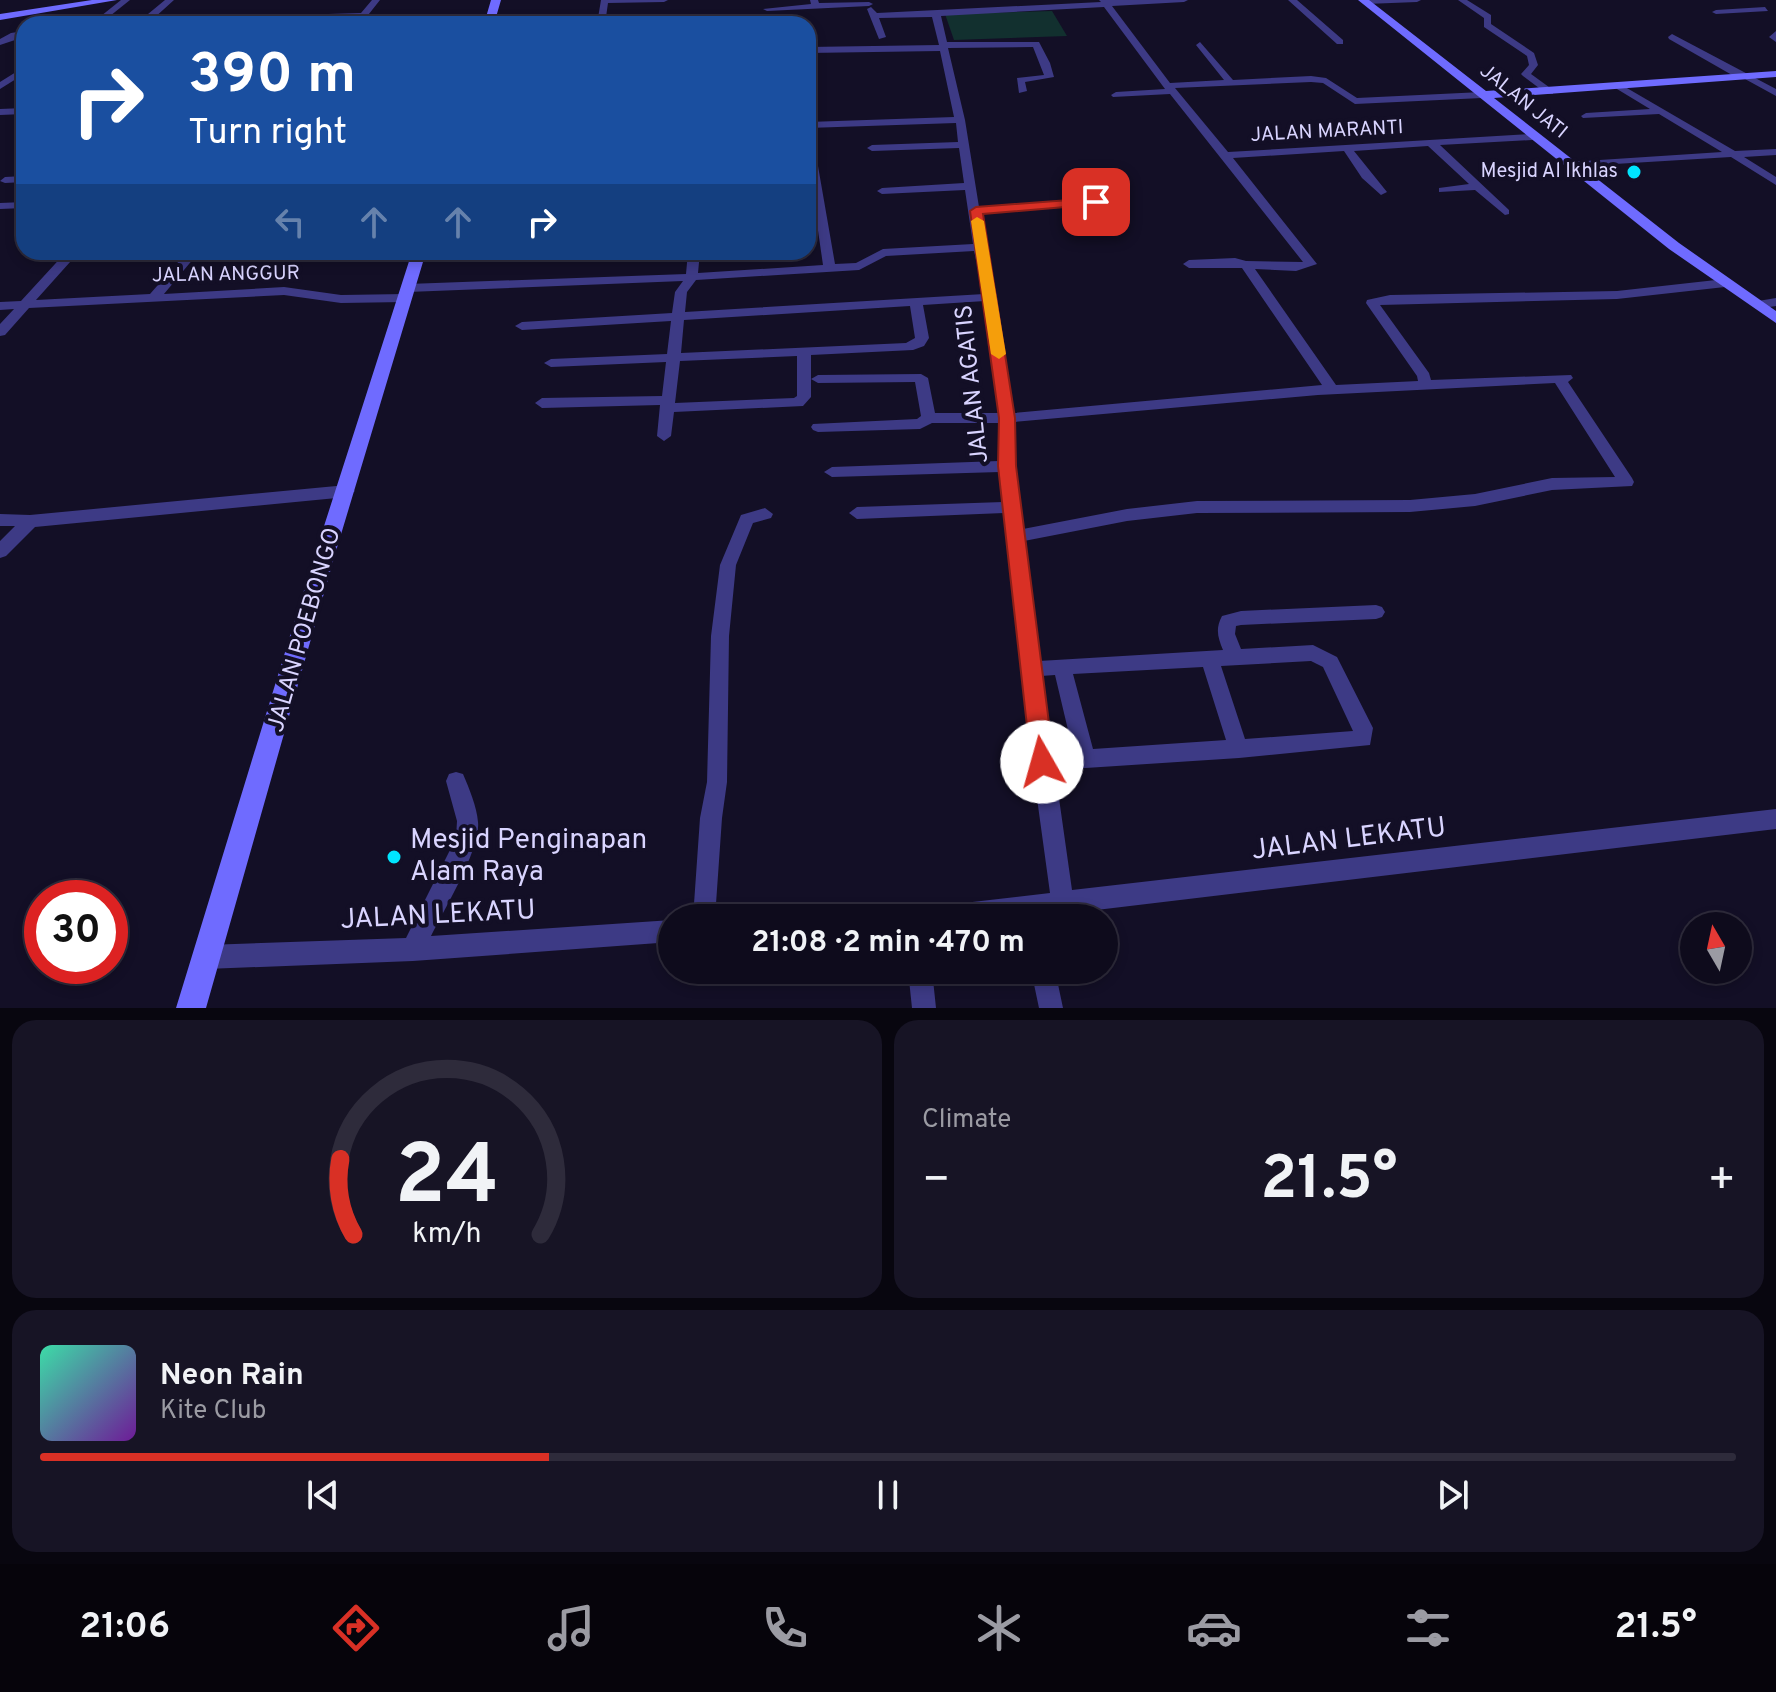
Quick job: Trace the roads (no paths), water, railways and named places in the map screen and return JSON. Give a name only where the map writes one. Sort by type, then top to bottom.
[{"type":"street","points":[[0,17],[112,0]]},
{"type":"street","points":[[105,16],[126,0]]},
{"type":"street","points":[[151,16],[170,0]]},
{"type":"street","points":[[328,16],[363,15],[376,0]]},
{"type":"street","points":[[605,0],[664,0]]},
{"type":"street","points":[[873,16],[936,14],[975,6],[1184,0]]},
{"type":"street","points":[[1292,0],[1340,42]]},
{"type":"street","points":[[1364,1],[1417,0]]},
{"type":"street","points":[[1462,0],[1488,17],[1487,25],[1531,55],[1534,65],[1526,74],[1550,92]]},
{"type":"street","points":[[1747,0],[1775,14]]},
{"type":"street","name":"JALAN JATI","points":[[1364,1],[1532,137],[1776,318]]},
{"type":"street","points":[[764,4],[868,2],[882,37]]},
{"type":"street","name":"JALAN MARANTI","points":[[1104,2],[1225,155],[1532,137]]},
{"type":"street","points":[[1716,12],[1765,9]]},
{"type":"street","name":"JALAN AGATIS","points":[[936,14],[960,120],[979,247],[991,297],[1007,418],[1007,466],[1042,762],[1063,903]]},
{"type":"street","points":[[1672,37],[1776,93]]},
{"type":"street","points":[[816,50],[1036,44],[1049,77],[1020,80],[1022,91]]},
{"type":"street","points":[[1200,45],[1229,81]]},
{"type":"street","points":[[1116,95],[1277,76],[1324,80],[1355,101],[1550,92],[1776,74]]},
{"type":"street","points":[[1620,87],[1776,182]]},
{"type":"street","points":[[1586,116],[1661,111]]},
{"type":"street","points":[[816,125],[960,120]]},
{"type":"street","points":[[1431,143],[1505,212]]},
{"type":"street","points":[[872,148],[964,145]]},
{"type":"street","points":[[1348,149],[1381,192]]},
{"type":"street","points":[[1569,165],[1776,152]]},
{"type":"street","points":[[1189,264],[1235,262],[1296,267],[1311,264],[1225,155]]},
{"type":"street","points":[[816,177],[830,268]]},
{"type":"street","points":[[5,180],[16,179]]},
{"type":"street","points":[[882,191],[971,186]]},
{"type":"street","points":[[1443,190],[1475,187]]},
{"type":"street","points":[[976,211],[1096,202]]},
{"type":"street","name":"JALAN ANGGUR","points":[[0,306],[284,291],[341,299],[830,268],[865,265],[883,253],[979,247]]},
{"type":"street","points":[[0,332],[66,260]]},
{"type":"street","points":[[155,296],[186,260]]},
{"type":"street","name":"JALAN POEBONGO","points":[[191,1008],[326,551],[417,260]]},
{"type":"street","points":[[664,436],[681,292],[692,277],[693,260]]},
{"type":"street","points":[[1246,265],[1332,389]]},
{"type":"street","points":[[1425,385],[1424,376],[1372,303],[1390,299],[1617,295],[1725,283]]},
{"type":"street","points":[[522,326],[678,319],[991,297]]},
{"type":"street","points":[[551,363],[673,360],[908,347],[919,343],[922,338],[916,302]]},
{"type":"street","points":[[1757,305],[1776,302]]},
{"type":"street","points":[[542,403],[798,403],[804,397],[804,352]]},
{"type":"street","points":[[818,379],[921,378],[929,418]]},
{"type":"street","points":[[818,427],[920,424],[929,418],[1007,418],[1332,389],[1562,378],[1626,482],[1552,484],[1475,500],[1410,506],[1197,507],[1127,515],[1016,536]]},
{"type":"street","points":[[832,472],[1007,466]]},
{"type":"street","points":[[0,520],[30,521],[347,491]]},
{"type":"street","points":[[857,513],[1012,507]]},
{"type":"street","points":[[705,904],[711,818],[717,782],[720,636],[728,565],[747,519],[765,514]]},
{"type":"street","points":[[0,552],[30,521]]},
{"type":"street","points":[[1235,657],[1226,627],[1228,621],[1234,619],[1376,612]]},
{"type":"street","points":[[1031,669],[1313,653],[1330,662],[1365,736],[1356,741],[1042,762]]},
{"type":"street","points":[[1209,658],[1239,749]]},
{"type":"street","points":[[1062,667],[1085,759]]},
{"type":"street","points":[[413,949],[467,839],[468,821],[456,781]]},
{"type":"street","name":"JALAN LEKATU","points":[[1060,904],[1776,819]]},
{"type":"street","name":"JALAN LEKATU","points":[[206,957],[413,949],[658,932]]},
{"type":"street","points":[[921,984],[924,1008]]},
{"type":"street","points":[[1046,984],[1051,1008]]},
{"type":"place","name":"Mesjid Al Ikhlas","points":[[1634,172]]},
{"type":"place","name":"Mesjid Penginapan Alam Raya","points":[[394,857]]}]
